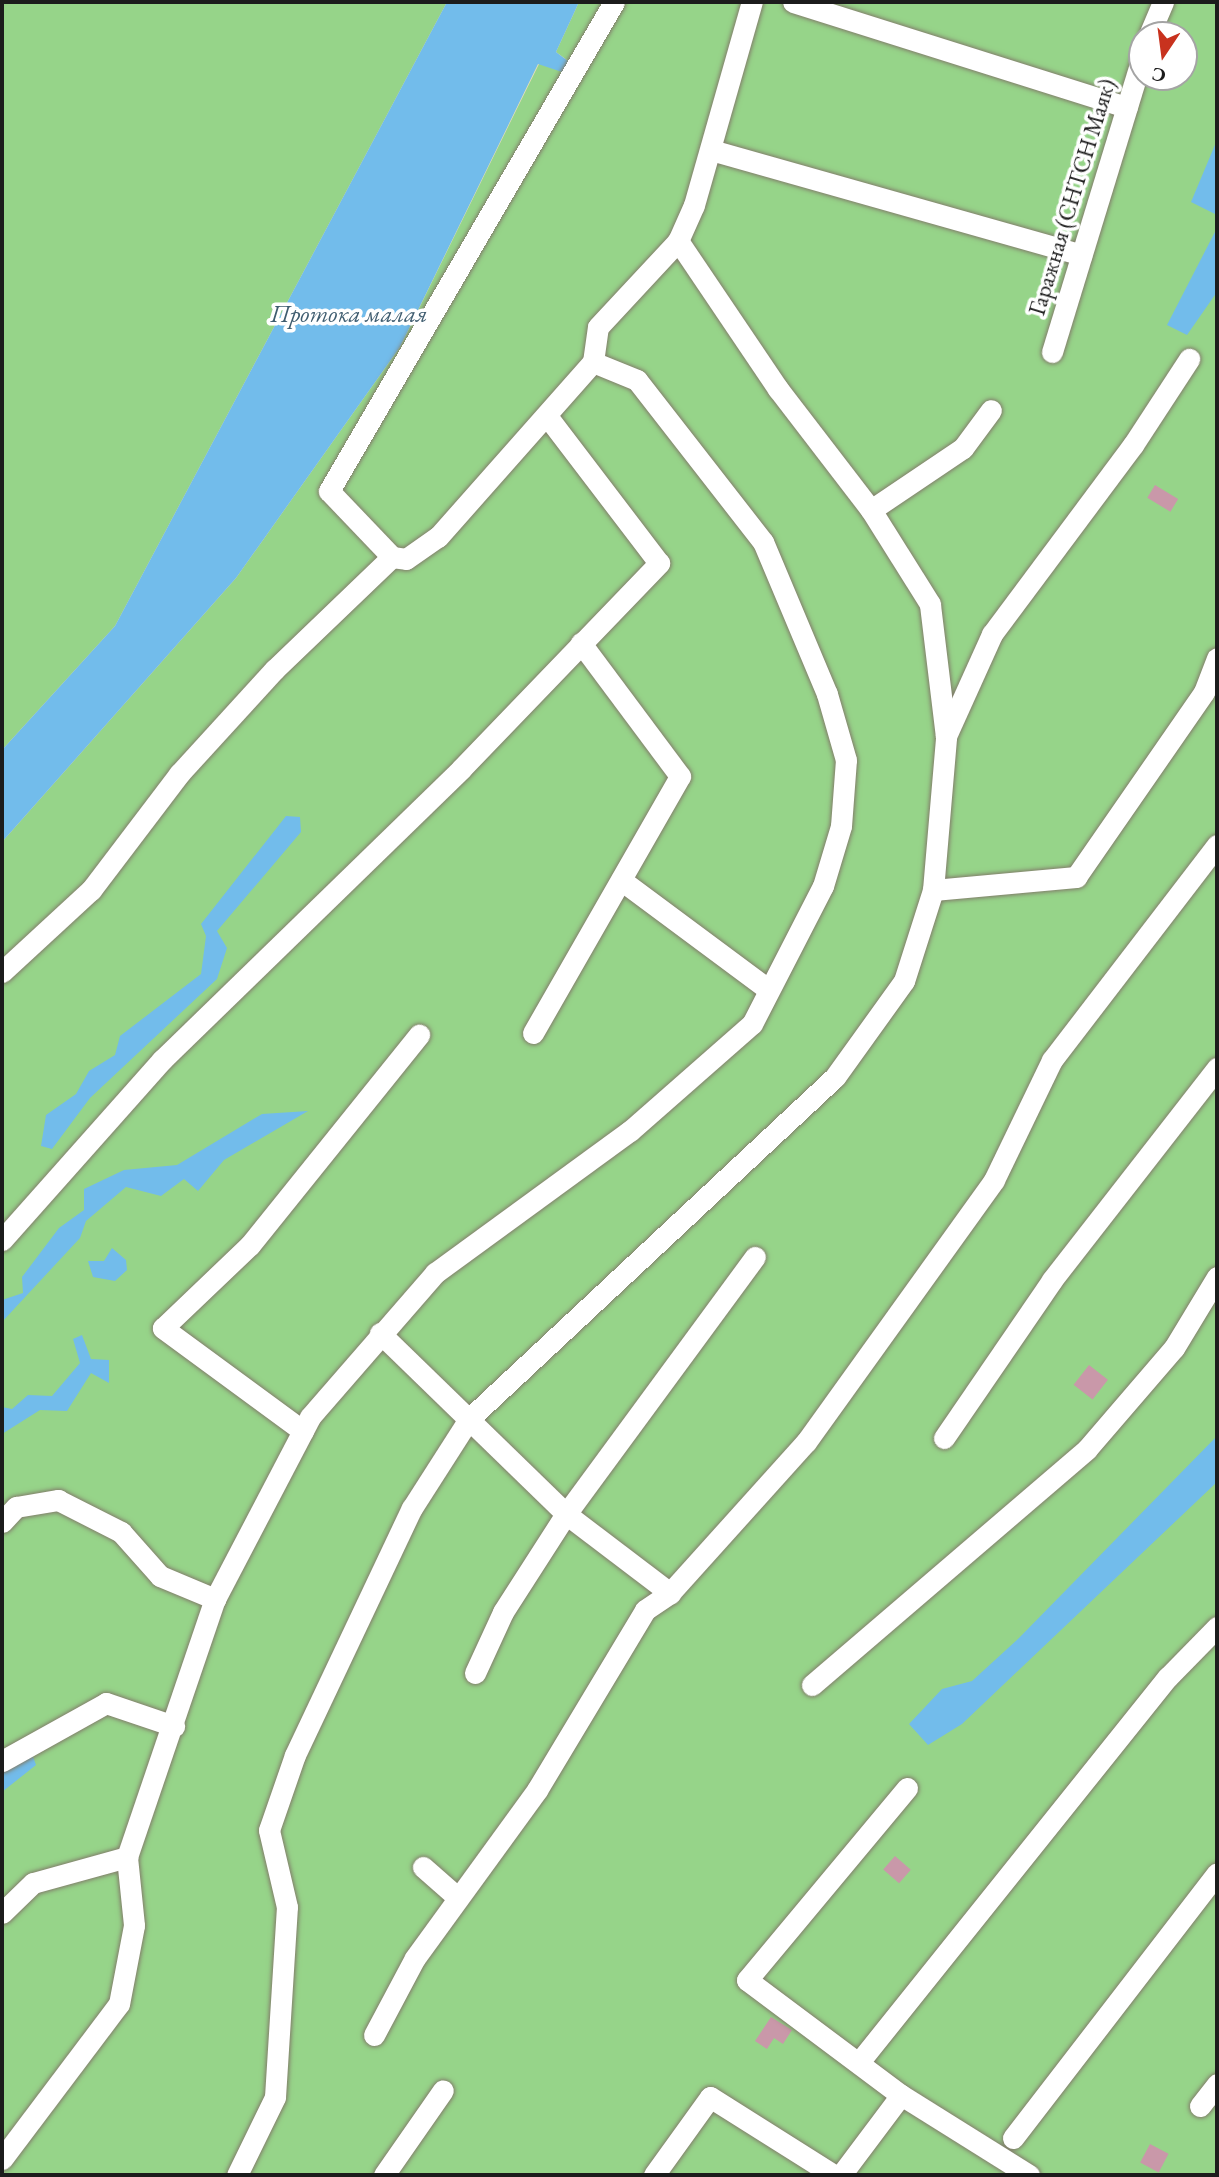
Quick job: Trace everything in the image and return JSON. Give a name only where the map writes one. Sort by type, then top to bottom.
[{"type":"street","points":[[614,2],[329,491],[392,557],[406,559],[438,537],[593,362],[598,327],[678,241],[711,150],[752,2]]},
{"type":"street","points":[[793,2],[1127,107]]},
{"type":"street","points":[[1155,21],[1163,2]]},
{"type":"street","name":"Гаражная (СНТСН Маяк)","points":[[1052,352],[1132,91]]},
{"type":"street","points":[[711,150],[1082,255]]},
{"type":"street","points":[[237,2175],[275,2097],[287,1907],[269,1830],[295,1755],[412,1508],[469,1419],[835,1077],[904,981],[933,890],[946,737],[930,604],[871,510],[778,389],[678,241]]},
{"type":"street","points":[[946,737],[992,634],[1133,445],[1189,359]]},
{"type":"street","points":[[2,2159],[119,2004],[134,1925],[127,1857],[174,1726],[215,1599],[303,1431],[380,1333],[435,1273],[650,1114],[752,1024],[823,886],[842,826],[846,760],[827,694],[763,542],[637,380],[593,362]]},
{"type":"street","points":[[871,510],[963,448],[991,410]]},
{"type":"street","points":[[2,1240],[162,1060],[582,643],[659,563],[547,416]]},
{"type":"street","points":[[2,972],[91,890],[179,774],[392,557]]},
{"type":"street","points":[[533,1033],[680,776],[582,643]]},
{"type":"street","points":[[933,890],[1076,877],[1204,692],[1217,659]]},
{"type":"street","points":[[374,2035],[457,1897],[537,1790],[645,1610],[670,1593],[806,1442],[994,1180],[1052,1060],[1217,845]]},
{"type":"street","points":[[621,880],[769,990]]},
{"type":"street","points":[[303,1431],[163,1328],[250,1245],[419,1035]]},
{"type":"street","points":[[944,1438],[1052,1280],[1217,1068]]},
{"type":"street","points":[[475,1673],[503,1612],[566,1514],[755,1257]]},
{"type":"street","points":[[811,1685],[1087,1449],[1174,1348],[1217,1277]]},
{"type":"street","points":[[380,1333],[566,1514],[670,1593]]},
{"type":"street","points":[[2,1522],[16,1507],[58,1500],[121,1532],[160,1576],[215,1599]]},
{"type":"street","points":[[860,2061],[1168,1677],[1217,1627]]},
{"type":"street","points":[[2,1761],[106,1703],[174,1726]]},
{"type":"street","points":[[907,1788],[747,1980],[860,2061],[901,2095],[1029,2175]]},
{"type":"street","points":[[2,1913],[33,1883],[127,1857]]},
{"type":"street","points":[[422,1867],[457,1897]]},
{"type":"street","points":[[1013,2138],[1217,1873]]},
{"type":"street","points":[[1200,2106],[1217,2084]]},
{"type":"street","points":[[384,2175],[443,2090]]},
{"type":"street","points":[[841,2175],[901,2095]]},
{"type":"street","points":[[654,2175],[710,2097],[834,2175]]},
{"type":"green space","points":[[2,2],[447,2],[115,626],[2,750]]},
{"type":"green space","points":[[579,2],[1217,2],[1217,2175],[2,2175],[2,842],[236,578],[400,347],[539,64],[567,60],[556,52]]},
{"type":"water","name":"Протока малая","points":[[447,2],[579,2],[556,52],[568,61],[562,72],[538,64],[400,347],[236,578],[2,842],[2,750],[115,626]]},
{"type":"water","points":[[1217,140],[1217,215],[1191,202]]},
{"type":"water","points":[[1217,228],[1217,292],[1187,335],[1167,325]]},
{"type":"water","points":[[286,816],[300,817],[301,832],[217,931],[227,948],[217,979],[90,1098],[52,1149],[41,1146],[46,1115],[76,1094],[89,1071],[115,1055],[120,1036],[201,974],[206,936],[201,924]]},
{"type":"water","points":[[308,1111],[224,1160],[198,1191],[184,1179],[161,1196],[126,1187],[86,1221],[80,1238],[2,1322],[2,1300],[23,1293],[22,1277],[59,1228],[84,1210],[84,1189],[124,1170],[177,1165],[262,1114]]},
{"type":"water","points":[[112,1248],[126,1260],[127,1270],[115,1281],[93,1277],[88,1261],[104,1261]]},
{"type":"water","points":[[82,1335],[91,1359],[109,1360],[109,1383],[91,1373],[67,1411],[40,1410],[2,1434],[2,1407],[12,1409],[28,1395],[52,1396],[80,1363],[73,1339]]},
{"type":"water","points":[[1217,1436],[1217,1482],[962,1724],[928,1745],[909,1724],[942,1689],[972,1681],[1019,1638]]},
{"type":"water","points":[[31,1751],[36,1765],[2,1792],[2,1767]]},
{"type":"building","points":[[1155,485],[1178,499],[1170,512],[1147,498]]},
{"type":"building","points":[[1089,1365],[1108,1380],[1093,1399],[1074,1385]]},
{"type":"building","points":[[895,1856],[911,1870],[899,1883],[883,1870]]},
{"type":"building","points":[[771,2017],[792,2030],[783,2044],[774,2038],[767,2049],[755,2041]]},
{"type":"building","points":[[1150,2144],[1169,2154],[1159,2172],[1140,2163]]}]
